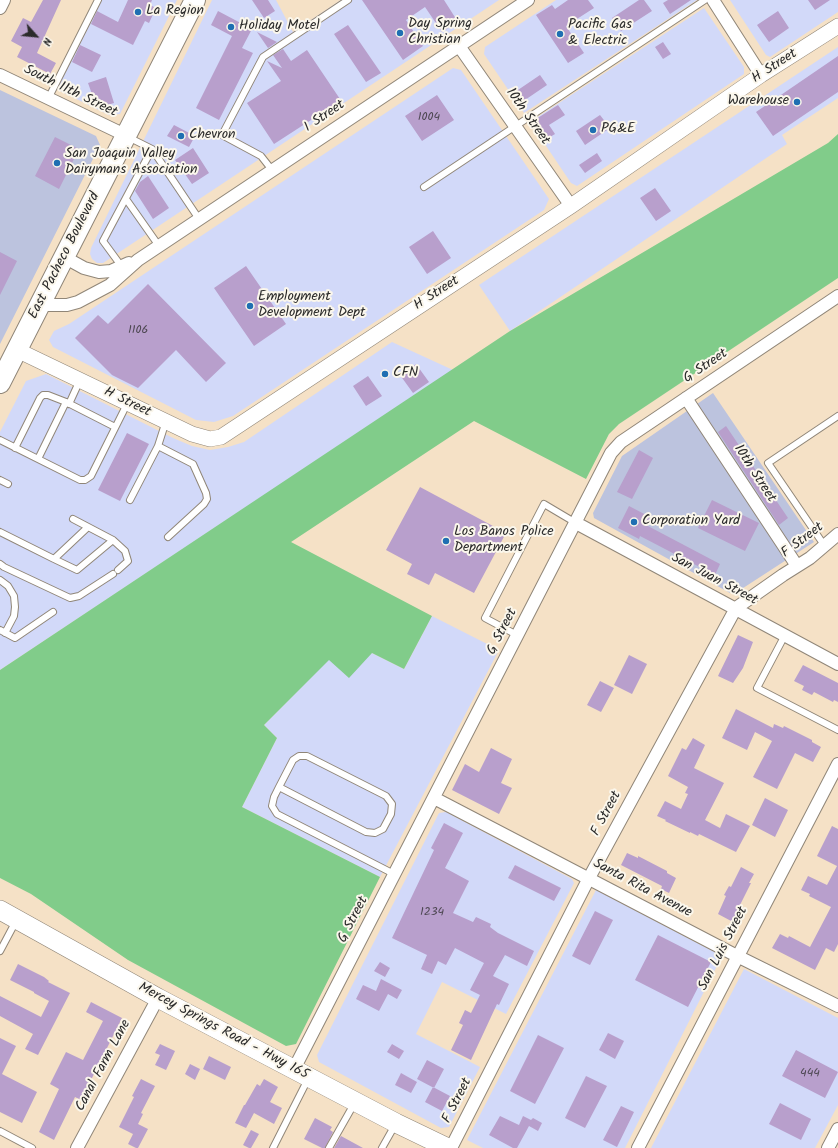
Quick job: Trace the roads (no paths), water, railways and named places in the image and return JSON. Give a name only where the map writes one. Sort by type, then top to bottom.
[{"type":"highway","name":"East Pacheco Boulevard","points":[[0,383],[195,0]]},
{"type":"main road","name":"Mercey Springs Road - Hwy 165","points":[[0,910],[158,998],[301,1074],[396,1123],[450,1148]]},
{"type":"street","points":[[0,8],[4,0]]},
{"type":"street","name":"I Street","points":[[40,305],[67,305],[78,302],[110,285],[138,260],[528,0]]},
{"type":"street","points":[[713,0],[761,75]]},
{"type":"street","name":"H Street","points":[[17,350],[192,434],[210,439],[221,437],[570,206],[761,75],[838,26]]},
{"type":"street","name":"10th Street","points":[[460,46],[570,206]]},
{"type":"street","name":"South 11th Street","points":[[0,75],[127,136]]},
{"type":"street","name":"I Street","points":[[64,257],[84,268],[99,272],[111,271],[138,260]]},
{"type":"street","name":"G Street","points":[[301,1074],[394,874],[611,453],[622,442],[838,296]]},
{"type":"street","name":"10th Street","points":[[686,398],[797,566]]},
{"type":"street","name":"San Juan Street","points":[[576,523],[838,664]]},
{"type":"street","name":"F Street","points":[[450,1148],[589,878],[736,608],[810,558],[838,534]]},
{"type":"street","name":"San Luis Street","points":[[638,1148],[838,764]]},
{"type":"street","name":"Santa Rita Avenue","points":[[434,798],[737,956],[838,1006]]},
{"type":"street","name":"Canal Farm Lane","points":[[77,1148],[158,998]]},
{"type":"street","points":[[828,1148],[838,1129]]},
{"type":"lane","points":[[48,99],[98,0]]},
{"type":"lane","points":[[272,170],[261,156],[222,135],[262,57],[348,0]]},
{"type":"lane","points":[[424,187],[705,0]]},
{"type":"lane","points":[[127,136],[152,149],[199,219]]},
{"type":"lane","points":[[122,266],[103,241],[152,149]]},
{"type":"lane","points":[[126,198],[159,246]]},
{"type":"lane","points":[[38,459],[80,380]]},
{"type":"lane","points":[[15,448],[40,398],[43,395],[48,395],[67,403],[116,427]]},
{"type":"lane","points":[[0,440],[80,480],[85,480],[91,476],[127,403]]},
{"type":"lane","points":[[824,545],[768,462],[838,416]]},
{"type":"lane","points":[[130,500],[158,446],[166,421]]},
{"type":"lane","points":[[158,446],[193,464],[206,493],[207,499],[204,504],[168,537]]},
{"type":"lane","points":[[0,480],[8,484]]},
{"type":"lane","points":[[517,636],[485,618],[533,524],[544,504],[576,523]]},
{"type":"lane","points":[[0,564],[4,568],[70,598],[79,596],[115,572],[128,561],[125,551],[113,540],[73,519]]},
{"type":"lane","points":[[54,559],[88,527]]},
{"type":"lane","points":[[0,532],[77,570],[113,540]]},
{"type":"lane","points":[[0,580],[8,586],[14,596],[15,607],[14,616],[2,631],[15,638],[54,612]]},
{"type":"lane","points":[[785,635],[757,688],[838,730]]},
{"type":"lane","points":[[279,787],[366,832],[375,833],[383,829],[391,814],[392,804],[386,796],[307,756],[299,756],[292,760],[274,797],[272,806],[277,814],[394,874]]},
{"type":"lane","points":[[0,951],[17,919]]},
{"type":"lane","points":[[275,1146],[301,1074]]},
{"type":"lane","points":[[330,1148],[355,1102]]},
{"type":"lane","points":[[382,1148],[396,1123]]},
{"type":"lane","points":[[0,1131],[32,1148]]},
{"type":"place","name":"La Region","points":[[138,12]]},
{"type":"place","name":"Holiday Motel","points":[[231,27]]},
{"type":"place","name":"Day Spring Christian","points":[[400,33]]},
{"type":"place","name":"Pacific Gas & Electric","points":[[560,34]]},
{"type":"place","name":"Warehouse","points":[[797,102]]},
{"type":"place","name":"PG&E","points":[[593,130]]},
{"type":"place","name":"Chevron","points":[[181,136]]},
{"type":"place","name":"San Joaquin Valley Dairymans Association","points":[[57,163]]},
{"type":"place","name":"Employment Development Dept","points":[[250,306]]},
{"type":"place","name":"CFN","points":[[385,374]]},
{"type":"place","name":"Corporation Yard","points":[[634,522]]},
{"type":"place","name":"Los Banos Police Department","points":[[446,541]]}]
